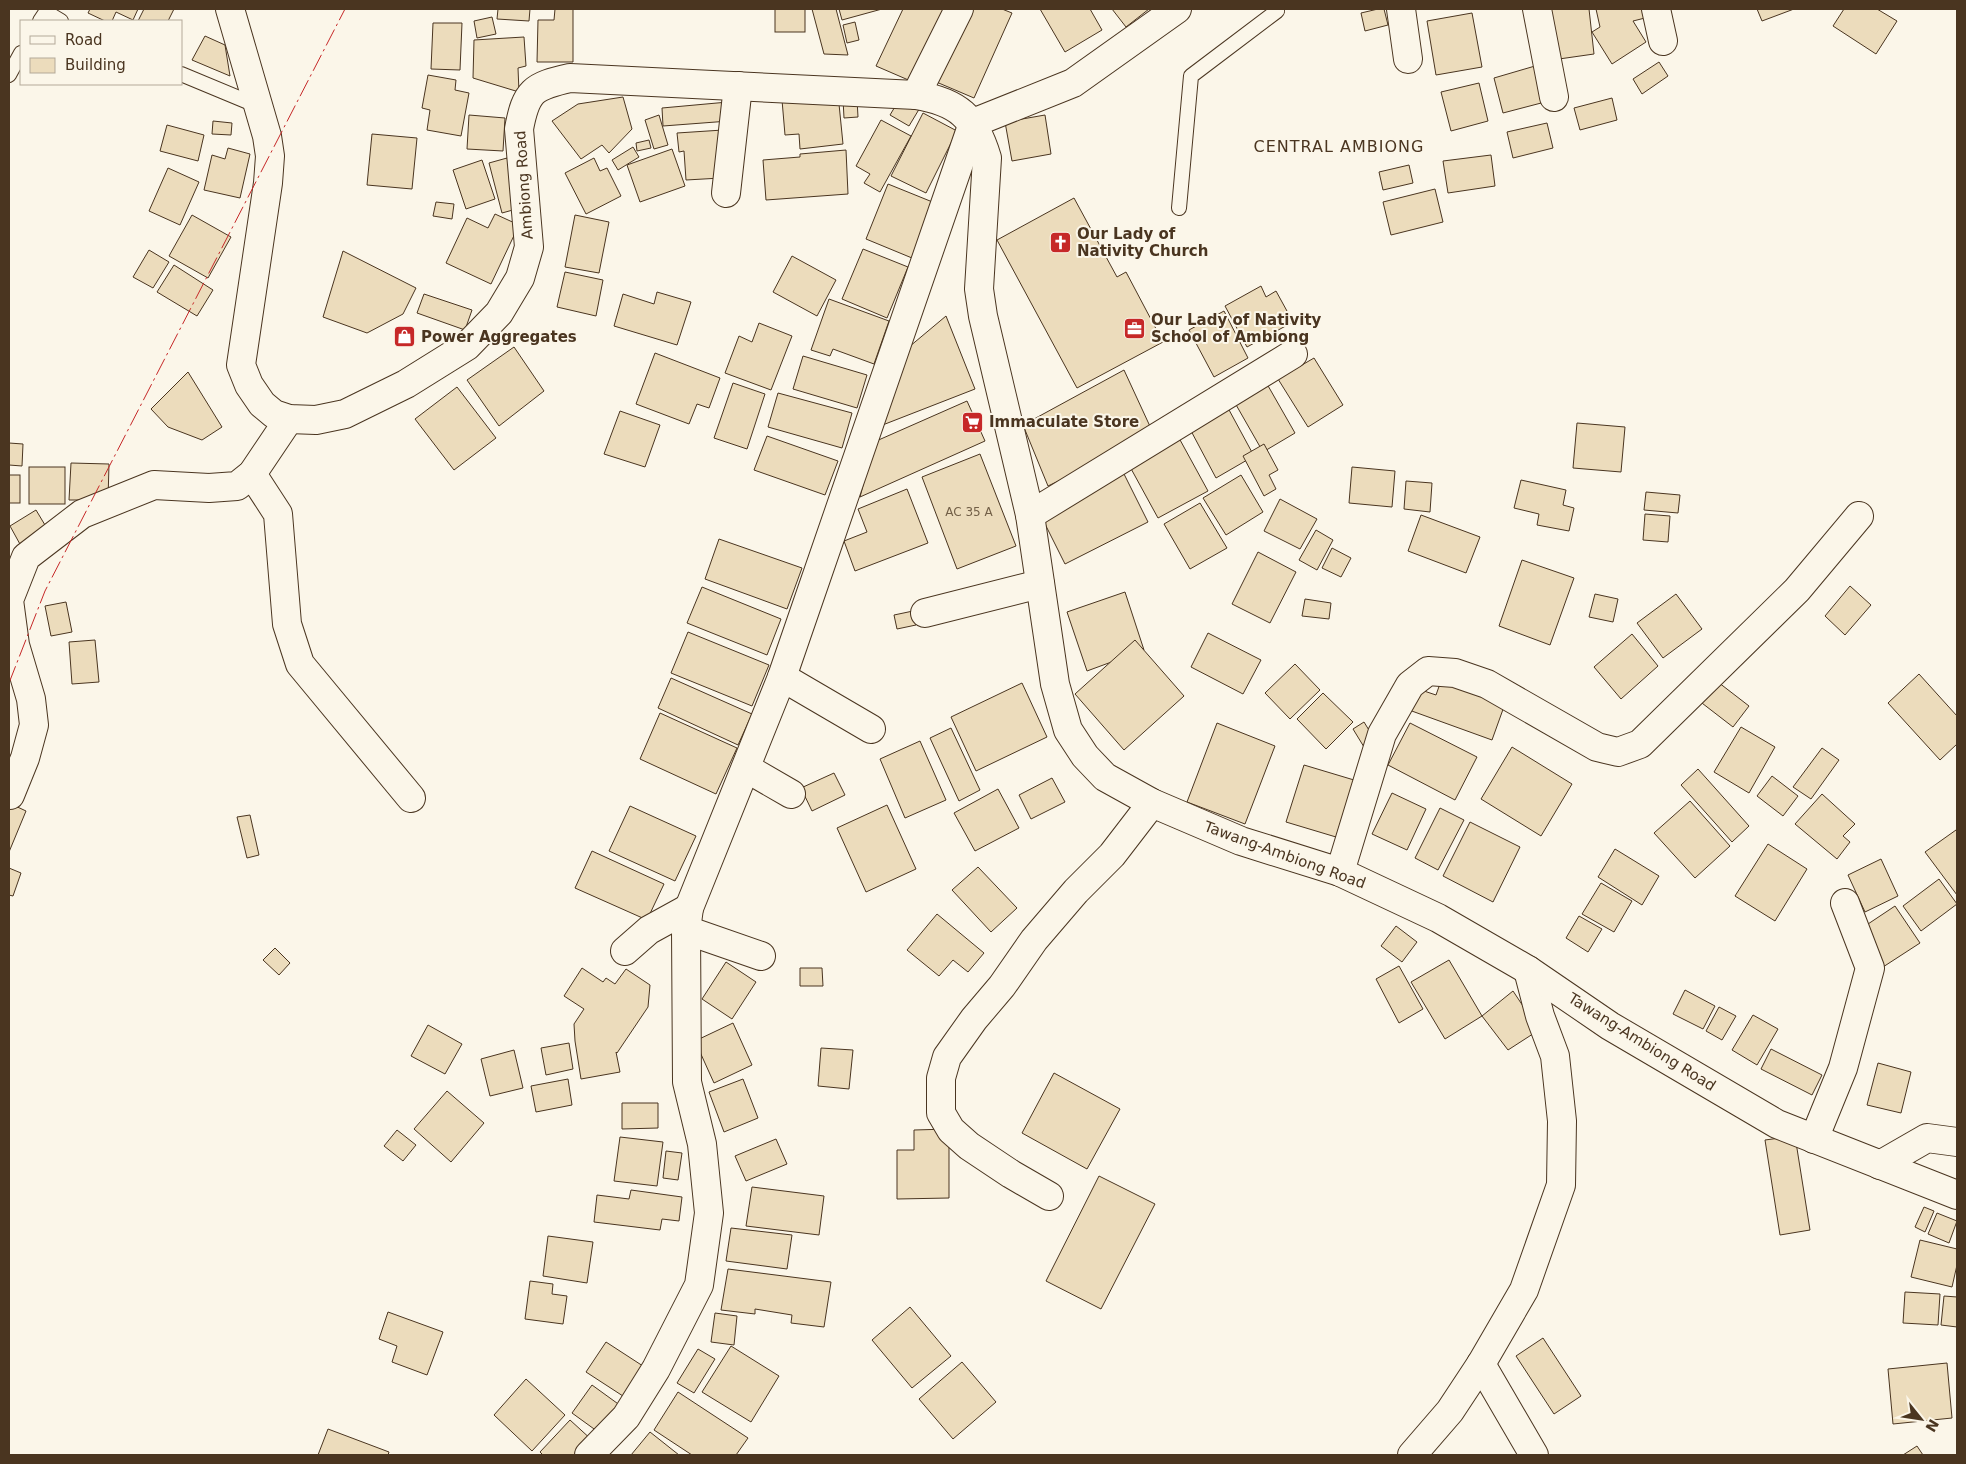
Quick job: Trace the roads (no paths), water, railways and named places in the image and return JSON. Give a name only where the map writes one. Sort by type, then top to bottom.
[{"type":"street","name":"Ambiong Road","points":[[230,9],[259,106],[270,156],[268,183],[241,365],[249,385],[262,404],[274,414],[289,419],[316,420],[345,414],[406,384],[467,346],[499,313],[520,278],[529,247],[519,129],[522,110],[532,92],[546,83],[570,78],[916,95],[938,99],[958,110],[973,123]]},
{"type":"street","points":[[916,95],[959,9]]},
{"type":"street","points":[[589,1455],[626,1417],[656,1369],[699,1285],[709,1213],[702,1144],[686,1082],[688,919],[782,677],[973,123],[1073,83],[1177,9]]},
{"type":"street","points":[[1401,9],[1408,59]]},
{"type":"street","points":[[1538,9],[1554,96]]},
{"type":"street","points":[[1656,9],[1663,41]]},
{"type":"street","points":[[726,193],[738,86]]},
{"type":"street","name":"Tawang-Ambiong Road","points":[[973,123],[982,141],[987,158],[979,289],[983,316],[1030,514],[1055,684],[1068,730],[1085,756],[1106,777],[1152,803],[1241,841],[1340,872],[1438,918],[1528,970],[1610,1026],[1768,1120],[1957,1195]]},
{"type":"street","points":[[1030,514],[1293,354]]},
{"type":"street","points":[[10,795],[25,758],[34,725],[31,699],[15,644],[9,600],[26,557],[82,514],[154,485],[209,488],[237,486],[252,474],[289,419]]},
{"type":"street","points":[[252,474],[278,514],[287,624],[300,664],[410,798]]},
{"type":"street","points":[[1340,872],[1382,734],[1410,685],[1428,671],[1455,673],[1487,684],[1597,747],[1618,752],[1640,744],[1798,590],[1859,516]]},
{"type":"street","points":[[925,613],[1040,584]]},
{"type":"street","points":[[782,677],[871,729]]},
{"type":"street","points":[[746,768],[791,794]]},
{"type":"street","points":[[1049,1196],[1011,1174],[970,1146],[951,1130],[941,1112],[941,1078],[947,1057],[974,1019],[1002,986],[1034,940],[1076,892],[1112,855],[1152,803]]},
{"type":"street","points":[[1814,1139],[1843,1068],[1870,968],[1845,903]]},
{"type":"street","points":[[625,952],[649,930],[688,919],[761,956]]},
{"type":"street","points":[[1416,1454],[1450,1411],[1481,1364],[1524,1290],[1561,1185],[1562,1121],[1555,1056],[1540,1016],[1528,970]]},
{"type":"street","points":[[1880,1165],[1927,1138],[1957,1142]]},
{"type":"street","points":[[1481,1364],[1534,1455]]},
{"type":"lane","points":[[1179,208],[1191,76],[1276,9]]},
{"type":"lane","points":[[41,20],[46,12],[59,20]]},
{"type":"lane","points":[[9,75],[20,56]]},
{"type":"lane","points":[[182,74],[259,106]]},
{"type":"place","name":"Our Lady of Nativity Church","points":[[1061,243]]},
{"type":"place","name":"Our Lady of Nativity School of Ambiong","points":[[1135,329]]},
{"type":"place","name":"Power Aggregates","points":[[405,337]]},
{"type":"place","name":"Immaculate Store","points":[[973,422]]},
{"type":"district","name":"CENTRAL AMBIONG","points":[[1339,146]]}]
